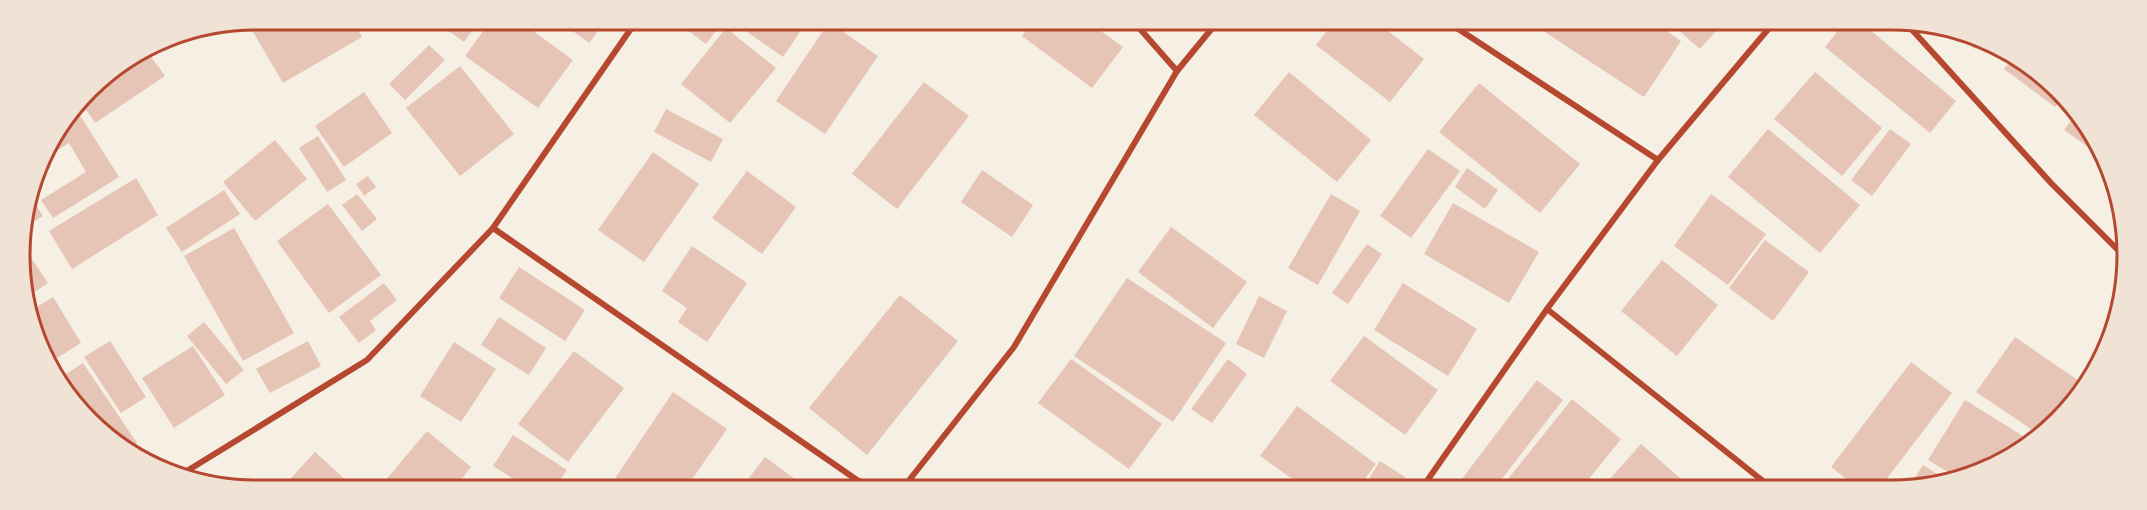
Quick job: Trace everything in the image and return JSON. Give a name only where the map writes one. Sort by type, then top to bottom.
[{"type":"street","points":[[189,470],[367,360],[493,228],[630,30]]},
{"type":"street","points":[[1141,30],[1177,71]]},
{"type":"street","points":[[909,480],[1014,347],[1177,71],[1211,30]]},
{"type":"street","points":[[1460,30],[1658,160]]},
{"type":"street","points":[[1428,480],[1547,309],[1658,160],[1767,30]]},
{"type":"street","points":[[1913,31],[2051,183],[2117,249]]},
{"type":"street","points":[[493,228],[860,480]]},
{"type":"street","points":[[1547,309],[1762,480]]},
{"type":"building","points":[[252,30],[358,30],[362,37],[283,83]]},
{"type":"building","points":[[447,30],[473,30],[464,42]]},
{"type":"building","points":[[484,30],[532,30],[573,60],[538,108],[465,56]]},
{"type":"building","points":[[571,30],[599,30],[589,43]]},
{"type":"building","points":[[687,30],[716,30],[706,44]]},
{"type":"building","points":[[724,30],[728,30],[776,68],[730,123],[681,84]]},
{"type":"building","points":[[744,30],[801,30],[783,57]]},
{"type":"building","points":[[824,30],[841,30],[878,56],[825,134],[776,101]]},
{"type":"building","points":[[1026,30],[1099,30],[1123,47],[1092,88],[1022,36]]},
{"type":"building","points":[[1328,30],[1387,30],[1424,59],[1390,102],[1316,45]]},
{"type":"building","points":[[1542,30],[1665,30],[1681,41],[1644,97]]},
{"type":"building","points":[[1678,30],[1717,30],[1700,49]]},
{"type":"building","points":[[1839,30],[1870,30],[1956,101],[1930,133],[1825,47]]},
{"type":"building","points":[[429,45],[445,60],[405,100],[389,84]]},
{"type":"building","points":[[150,56],[165,76],[95,123],[85,108],[118,76]]},
{"type":"building","points":[[2009,63],[2017,68],[2029,76],[2058,104],[2055,107],[2004,69]]},
{"type":"building","points":[[460,66],[514,134],[460,176],[406,108]]},
{"type":"building","points":[[1289,72],[1371,140],[1337,182],[1254,115]]},
{"type":"building","points":[[1815,72],[1882,128],[1842,176],[1774,119]]},
{"type":"building","points":[[924,82],[969,116],[897,209],[852,174]]},
{"type":"building","points":[[1479,83],[1580,164],[1540,213],[1439,132]]},
{"type":"building","points":[[364,92],[392,133],[344,167],[315,126]]},
{"type":"building","points":[[666,109],[723,139],[711,162],[654,132]]},
{"type":"building","points":[[79,114],[119,177],[53,218],[41,200],[86,172],[69,143],[55,152]]},
{"type":"building","points":[[2072,119],[2090,148],[2064,130]]},
{"type":"building","points":[[1768,129],[1860,205],[1820,253],[1728,177]]},
{"type":"building","points":[[1890,129],[1911,144],[1872,196],[1851,180]]},
{"type":"building","points":[[318,136],[346,180],[327,192],[299,148]]},
{"type":"building","points":[[275,140],[307,179],[255,221],[223,182]]},
{"type":"building","points":[[1428,149],[1460,171],[1411,238],[1380,216]]},
{"type":"building","points":[[653,152],[699,184],[644,262],[598,230]]},
{"type":"building","points":[[1467,168],[1498,190],[1485,209],[1455,187]]},
{"type":"building","points":[[982,170],[1033,205],[1012,237],[961,202]]},
{"type":"building","points":[[747,171],[796,207],[762,254],[712,218]]},
{"type":"building","points":[[368,176],[376,187],[364,196],[356,184]]},
{"type":"building","points":[[136,178],[158,215],[72,269],[49,231]]},
{"type":"building","points":[[224,190],[240,214],[182,252],[166,228]]},
{"type":"building","points":[[357,194],[377,219],[362,231],[342,205]]},
{"type":"building","points":[[1331,194],[1360,211],[1318,285],[1288,268]]},
{"type":"building","points":[[1711,194],[1766,234],[1728,285],[1674,246]]},
{"type":"building","points":[[1453,203],[1539,252],[1509,303],[1424,254]]},
{"type":"building","points":[[328,204],[381,275],[329,313],[277,241]]},
{"type":"building","points":[[36,205],[43,216],[32,222]]},
{"type":"building","points":[[1171,227],[1247,282],[1213,328],[1138,272]]},
{"type":"building","points":[[234,228],[294,333],[243,361],[184,256]]},
{"type":"building","points":[[1765,240],[1809,272],[1773,321],[1729,288]]},
{"type":"building","points":[[1367,244],[1382,254],[1348,304],[1332,293]]},
{"type":"building","points":[[692,246],[747,283],[707,342],[678,322],[687,308],[662,291]]},
{"type":"building","points":[[30,256],[48,283],[33,293]]},
{"type":"building","points":[[1662,260],[1718,305],[1677,356],[1621,311]]},
{"type":"building","points":[[519,267],[585,310],[565,341],[499,298]]},
{"type":"building","points":[[1127,278],[1226,343],[1173,422],[1074,356]]},
{"type":"building","points":[[384,283],[397,300],[370,321],[376,330],[359,343],[339,317]]},
{"type":"building","points":[[1403,283],[1477,329],[1448,376],[1374,330]]},
{"type":"building","points":[[900,295],[958,341],[867,455],[809,408]]},
{"type":"building","points":[[1259,296],[1287,311],[1264,358],[1236,344]]},
{"type":"building","points":[[53,297],[81,343],[55,359],[36,307]]},
{"type":"building","points":[[499,317],[546,348],[529,375],[481,345]]},
{"type":"building","points":[[204,322],[244,370],[226,384],[187,336]]},
{"type":"building","points":[[1364,336],[1438,390],[1405,435],[1330,381]]},
{"type":"building","points":[[2015,337],[2079,381],[2051,414],[2033,430],[1976,392]]},
{"type":"building","points":[[110,341],[146,397],[121,413],[84,357]]},
{"type":"building","points":[[308,341],[321,366],[270,393],[256,369]]},
{"type":"building","points":[[454,342],[496,369],[461,422],[420,396]]},
{"type":"building","points":[[193,346],[225,395],[174,428],[142,378]]},
{"type":"building","points":[[574,351],[624,388],[568,462],[518,424]]},
{"type":"building","points":[[1071,359],[1162,424],[1129,469],[1038,403]]},
{"type":"building","points":[[1228,359],[1247,374],[1212,423],[1191,409]]},
{"type":"building","points":[[1911,362],[1952,393],[1886,480],[1848,480],[1831,467]]},
{"type":"building","points":[[83,363],[137,443],[134,445],[118,434],[96,414],[76,392],[65,375]]},
{"type":"building","points":[[1537,380],[1563,400],[1501,480],[1461,480]]},
{"type":"building","points":[[673,392],[727,429],[692,480],[614,480]]},
{"type":"building","points":[[1572,399],[1621,439],[1588,480],[1507,480]]},
{"type":"building","points":[[1965,400],[2025,437],[1992,457],[1949,472],[1928,460]]},
{"type":"building","points":[[1297,406],[1376,464],[1364,480],[1294,480],[1260,456]]},
{"type":"building","points":[[427,431],[471,467],[460,480],[386,480]]},
{"type":"building","points":[[513,435],[567,470],[560,480],[515,480],[493,466]]},
{"type":"building","points":[[1641,444],[1682,480],[1609,480]]},
{"type":"building","points":[[315,452],[346,480],[289,480]]},
{"type":"building","points":[[765,457],[796,480],[747,480]]},
{"type":"building","points":[[1380,461],[1405,477],[1403,480],[1368,480]]},
{"type":"building","points":[[1923,465],[1939,475],[1936,476],[1914,479]]}]
